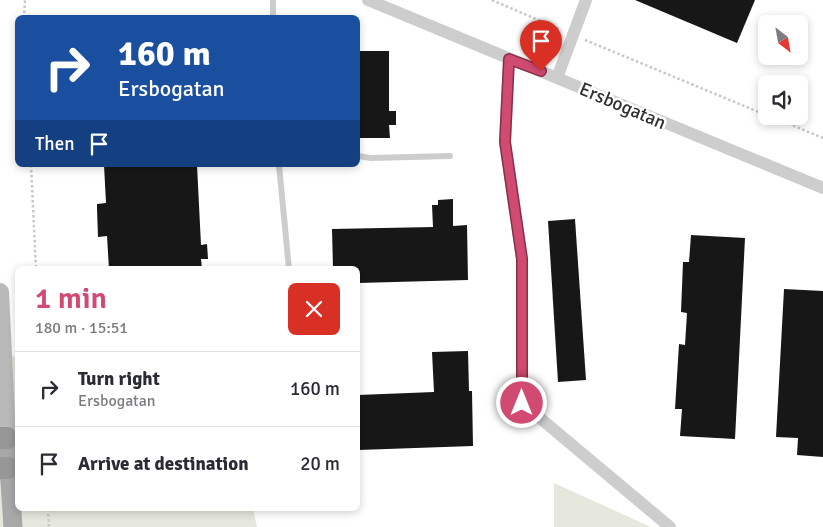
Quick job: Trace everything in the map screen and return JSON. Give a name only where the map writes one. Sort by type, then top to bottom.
[{"type":"main road","points":[[0,292],[4,468],[13,527]]},
{"type":"street","name":"Ersbogatan","points":[[368,0],[823,188]]},
{"type":"street","points":[[557,78],[586,0]]},
{"type":"street","points":[[509,59],[505,142],[522,259],[522,403],[670,527]]},
{"type":"lane","points":[[273,0],[273,15]]},
{"type":"lane","points":[[360,156],[371,158],[450,156]]},
{"type":"lane","points":[[279,167],[289,266]]},
{"type":"path","points":[[24,15],[25,0]]},
{"type":"path","points":[[492,0],[758,112]]},
{"type":"path","points":[[792,125],[823,138]]},
{"type":"path","points":[[31,167],[36,266]]},
{"type":"path","points":[[48,511],[49,527]]},
{"type":"shaded area","points":[[0,354],[15,357],[15,511],[253,511],[257,527],[0,527]]},
{"type":"shaded area","points":[[554,483],[651,527],[554,527]]},
{"type":"building","points":[[635,0],[755,0],[737,43]]},
{"type":"building","points":[[360,51],[389,51],[389,111],[396,111],[396,125],[389,125],[390,138],[360,138]]},
{"type":"building","points":[[104,167],[197,167],[201,245],[207,244],[208,259],[201,259],[202,266],[109,266],[107,236],[98,237],[97,204],[106,203]]},
{"type":"building","points":[[453,199],[453,226],[467,225],[468,280],[360,283],[360,266],[333,266],[332,229],[433,227],[432,205],[438,205],[438,200]]},
{"type":"building","points":[[575,219],[586,380],[558,382],[548,221]]},
{"type":"building","points":[[691,235],[745,238],[735,439],[680,436],[682,409],[675,409],[679,344],[685,345],[687,313],[681,312],[683,262],[689,262]]},
{"type":"building","points":[[784,289],[823,291],[823,457],[797,455],[798,438],[776,437]]},
{"type":"building","points":[[468,351],[469,391],[472,391],[473,446],[360,450],[360,395],[434,392],[432,352]]},
{"type":"route","points":[[522,403],[522,259],[505,142],[509,59],[541,71]]}]
